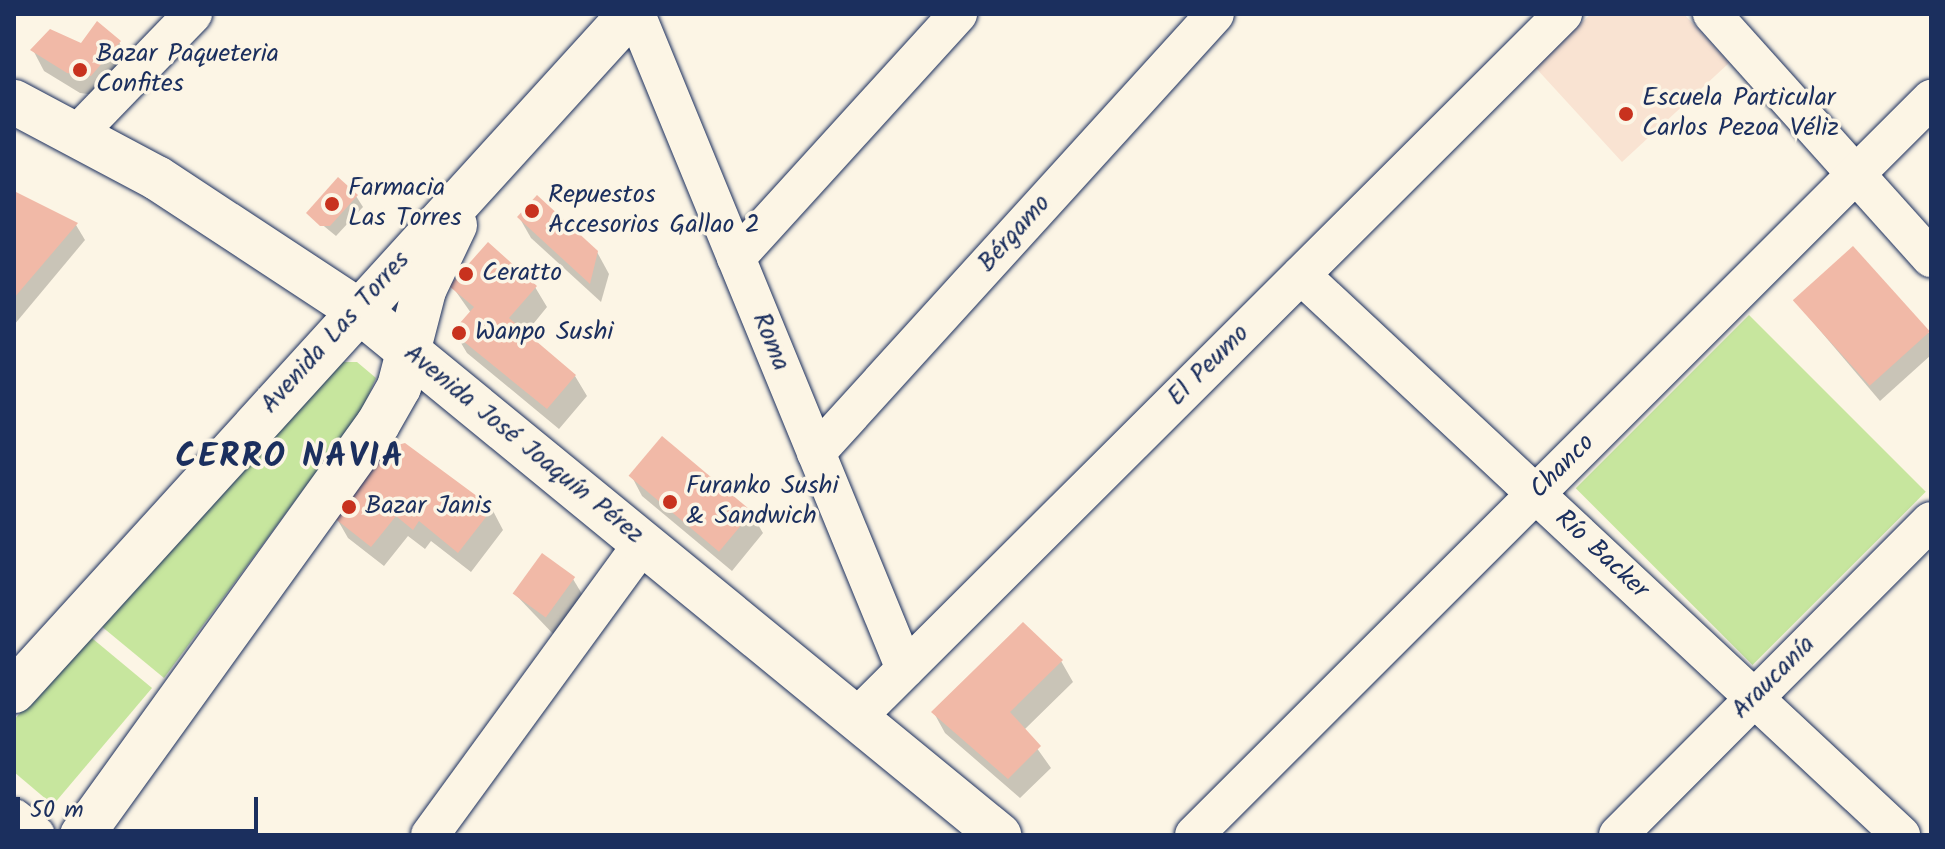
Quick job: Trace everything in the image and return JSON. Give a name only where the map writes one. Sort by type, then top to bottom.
[{"type":"main road","name":"Avenida Las Torres","points":[[14,691],[630,14]]},
{"type":"main road","name":"Avenida José Joaquín Pérez","points":[[14,102],[77,134],[250,235],[358,310],[999,835]]},
{"type":"main road","points":[[82,835],[378,424],[408,351],[433,269],[487,168]]},
{"type":"street","points":[[77,134],[193,14]]},
{"type":"street","name":"Roma","points":[[636,14],[905,669]]},
{"type":"street","points":[[736,258],[958,14]]},
{"type":"street","name":"Bérgamo","points":[[816,453],[1215,14]]},
{"type":"street","name":"El Peumo","points":[[856,718],[1563,14]]},
{"type":"street","points":[[1712,14],[1931,258]]},
{"type":"street","name":"Chanco","points":[[1194,835],[1931,99]]},
{"type":"street","name":"Río Backer","points":[[1301,275],[1901,835]]},
{"type":"street","name":"Araucanía","points":[[1618,835],[1931,521]]},
{"type":"street","points":[[430,835],[643,543]]},
{"type":"street","points":[[14,818],[36,835]]},
{"type":"shaded area","name":"Escuela Particular Carlos Pezoa Véliz","points":[[1591,14],[1684,14],[1729,63],[1622,162],[1534,66]]},
{"type":"green space","points":[[1749,315],[1926,492],[1753,665],[1576,488]]},
{"type":"green space","points":[[330,362],[357,362],[376,378],[362,410],[164,678],[95,621]]},
{"type":"green space","points":[[87,634],[152,688],[53,805],[14,772],[14,720]]},
{"type":"building","points":[[97,21],[121,41],[91,76],[67,73],[30,50],[50,29],[81,43]]},
{"type":"building","name":"Farmacia Las Torres","points":[[338,177],[358,195],[330,226],[320,226],[306,213]]},
{"type":"building","points":[[14,191],[78,223],[14,298]]},
{"type":"building","points":[[537,195],[598,251],[590,284],[517,217]]},
{"type":"building","points":[[488,242],[537,286],[509,318],[576,375],[547,409],[452,332],[474,307],[449,286]]},
{"type":"building","points":[[1853,246],[1930,331],[1870,386],[1793,300]]},
{"type":"building","points":[[662,436],[752,512],[719,552],[629,476]]},
{"type":"building","points":[[405,443],[493,508],[458,553],[419,521],[413,530],[396,516],[371,547],[333,517],[390,447]]},
{"type":"building","points":[[542,553],[575,577],[546,618],[513,593]]},
{"type":"building","points":[[1023,622],[1063,660],[1010,712],[1041,746],[1008,779],[931,712]]},
{"type":"place","name":"Bazar Paqueteria Confites","points":[[80,70]]},
{"type":"place","name":"Escuela Particular Carlos Pezoa Véliz","points":[[1626,114]]},
{"type":"place","name":"Farmacia Las Torres","points":[[332,204]]},
{"type":"place","name":"Repuestos Accesorios Gallao 2","points":[[532,211]]},
{"type":"place","name":"Ceratto","points":[[466,274]]},
{"type":"place","name":"Wanpo Sushi","points":[[459,333]]},
{"type":"place","name":"Furanko Sushi & Sandwich","points":[[670,502]]},
{"type":"place","name":"Bazar Janis","points":[[349,507]]},
{"type":"district","name":"CERRO NAVIA","points":[[290,458]]}]
